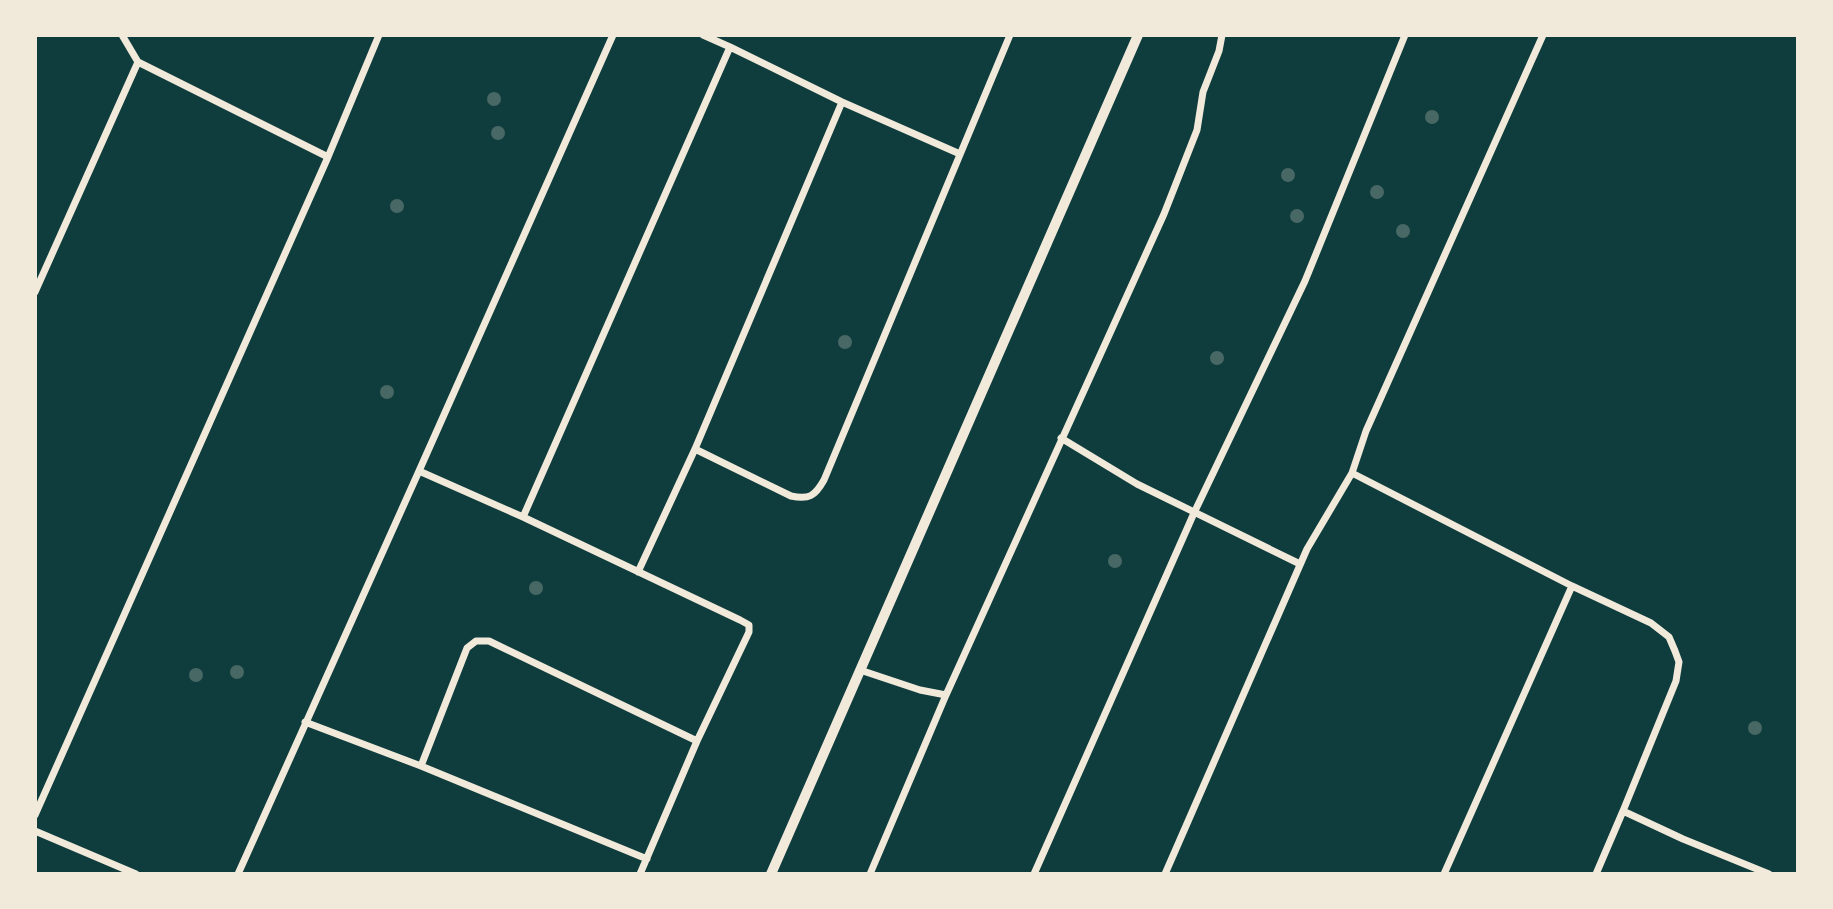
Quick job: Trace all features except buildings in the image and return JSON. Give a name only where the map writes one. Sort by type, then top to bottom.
[{"type":"street","points":[[122,35],[138,62],[328,157]]},
{"type":"street","points":[[35,815],[328,157],[379,35]]},
{"type":"street","points":[[238,874],[613,35]]},
{"type":"street","points":[[704,35],[842,102],[960,154]]},
{"type":"street","points":[[695,449],[791,496],[805,498],[818,491],[1010,35]]},
{"type":"street","points":[[771,874],[1138,35]]},
{"type":"street","points":[[870,874],[946,695],[1164,214],[1197,130],[1203,92],[1219,51],[1222,35]]},
{"type":"street","points":[[1034,874],[1194,513],[1305,281],[1405,35]]},
{"type":"street","points":[[1165,874],[1300,564],[1326,514],[1352,473],[1366,431],[1543,35]]},
{"type":"street","points":[[523,517],[730,47]]},
{"type":"street","points":[[35,292],[138,62]]},
{"type":"street","points":[[638,572],[695,449],[842,102]]},
{"type":"street","points":[[1061,438],[1137,484],[1300,564]]},
{"type":"street","points":[[419,471],[523,517],[749,625],[749,632],[697,741],[640,874]]},
{"type":"street","points":[[1352,473],[1572,586],[1651,623],[1668,637],[1679,662],[1676,681],[1596,874]]},
{"type":"street","points":[[1444,874],[1572,586]]},
{"type":"street","points":[[421,766],[467,648],[481,640],[489,641],[697,741]]},
{"type":"street","points":[[860,670],[920,690],[946,695]]},
{"type":"street","points":[[305,722],[421,766],[646,859]]},
{"type":"street","points":[[1623,811],[1769,874]]},
{"type":"street","points":[[35,831],[136,874]]}]
